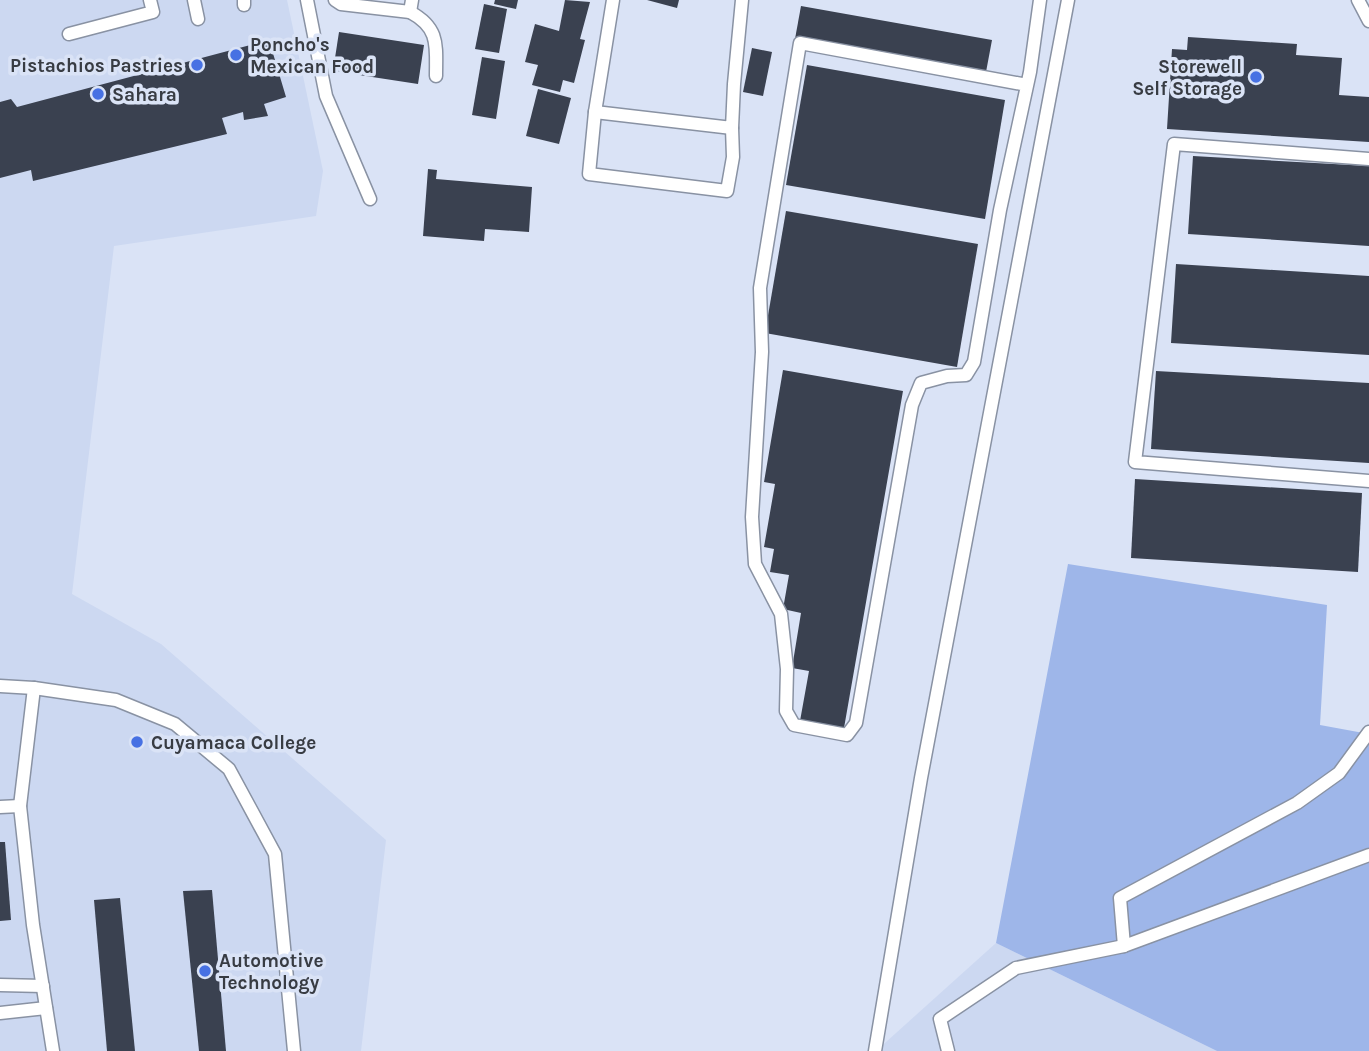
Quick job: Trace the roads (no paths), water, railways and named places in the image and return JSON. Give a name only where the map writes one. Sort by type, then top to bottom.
[{"type":"lane","points":[[69,34],[153,12],[150,0]]},
{"type":"lane","points":[[194,0],[198,19]]},
{"type":"lane","points":[[307,0],[326,96],[370,199]]},
{"type":"lane","points":[[335,0],[341,4],[411,6],[436,38],[436,76]]},
{"type":"lane","points":[[613,0],[595,112],[589,174],[727,191],[733,157],[735,70],[742,0]]},
{"type":"lane","points":[[1027,85],[800,43],[760,288],[762,352],[752,517],[755,564],[781,614],[787,669],[786,711],[794,725],[847,735],[856,723],[912,405],[921,383],[947,376],[966,375],[974,362],[1000,210],[1027,85],[1040,0]]},
{"type":"lane","points":[[875,1051],[921,778],[1068,0]]},
{"type":"lane","points":[[1359,0],[1369,21]]},
{"type":"lane","points":[[595,112],[732,128]]},
{"type":"lane","points":[[1369,159],[1174,144],[1135,462],[1369,481]]},
{"type":"lane","points":[[0,686],[116,700],[175,724],[229,769],[275,854],[294,1051]]},
{"type":"lane","points":[[34,688],[20,806],[33,925],[53,1051]]},
{"type":"lane","points":[[1124,946],[1120,898],[1297,803],[1339,773],[1369,732]]},
{"type":"lane","points":[[0,807],[20,806]]},
{"type":"lane","points":[[948,1051],[940,1018],[1016,968],[1124,946],[1369,855]]},
{"type":"lane","points":[[0,985],[43,986]]},
{"type":"lane","points":[[0,1013],[46,1008]]},
{"type":"place","name":"Poncho's Mexican Food","points":[[236,55]]},
{"type":"place","name":"Pistachios Pastries","points":[[197,65]]},
{"type":"place","name":"Storewell Self Storage","points":[[1256,77]]},
{"type":"place","name":"Sahara","points":[[98,94]]},
{"type":"place","name":"Cuyamaca College","points":[[137,742]]},
{"type":"place","name":"Automotive Technology","points":[[205,971]]}]
